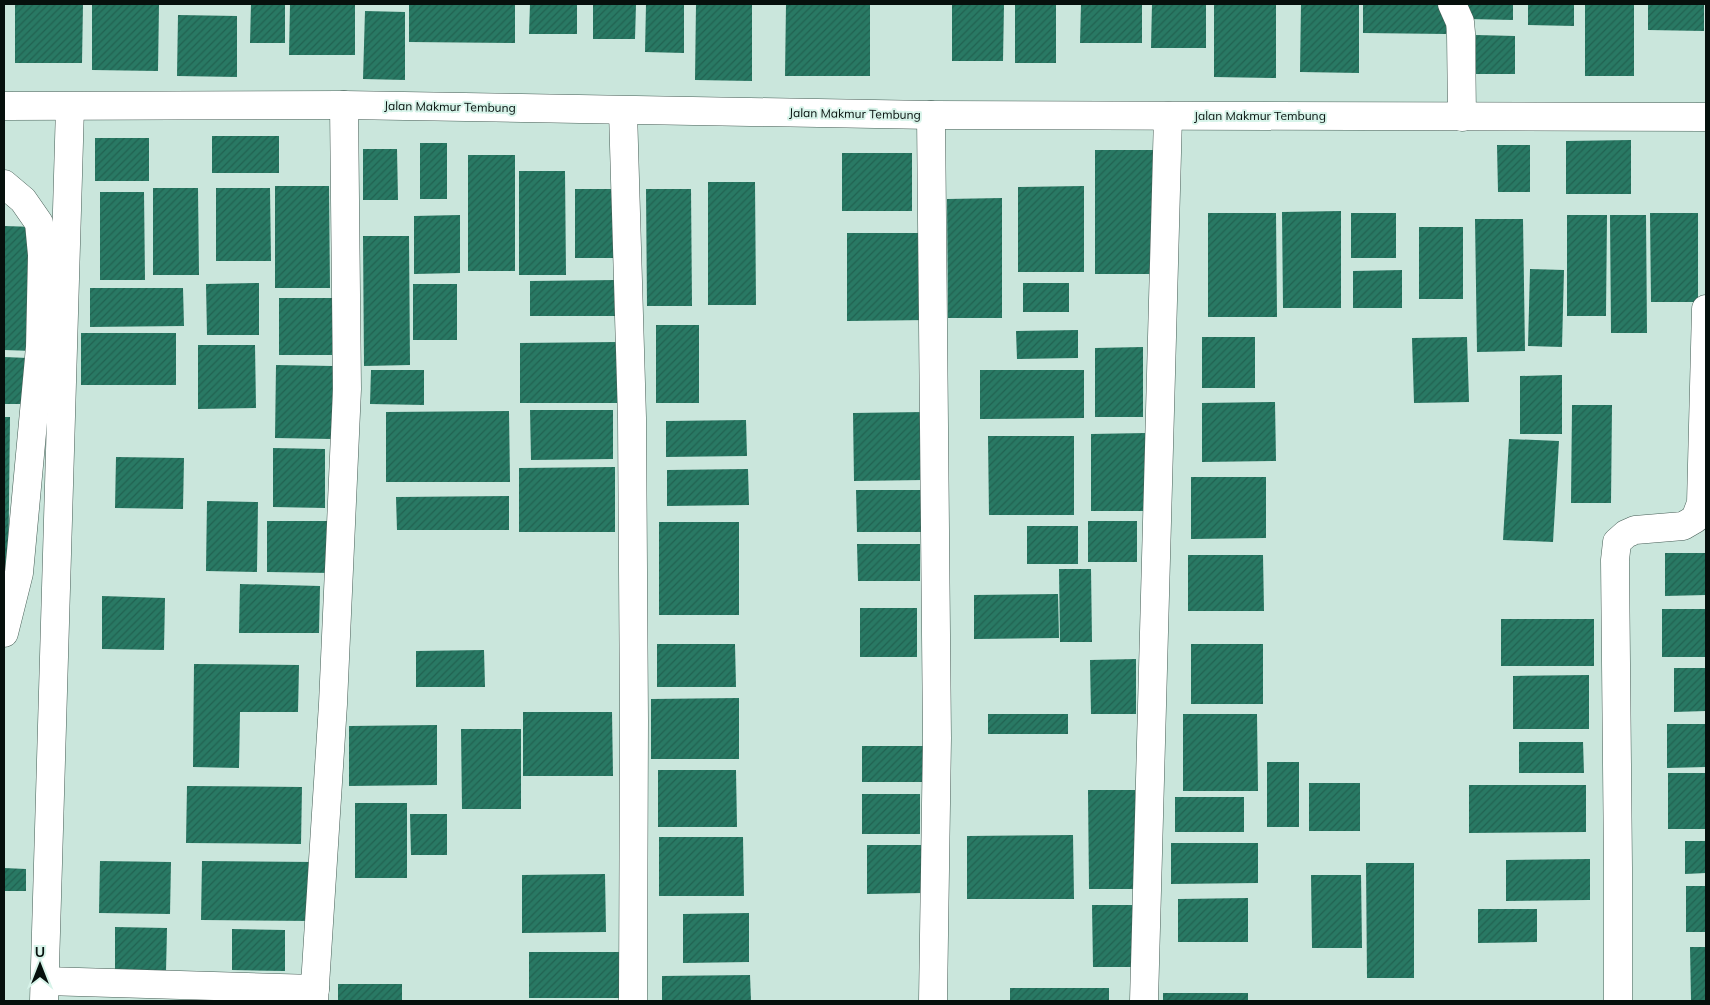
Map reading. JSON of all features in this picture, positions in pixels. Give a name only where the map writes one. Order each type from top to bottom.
[{"type":"street","points":[[1452,4],[1460,22],[1461,33],[1462,117]]},
{"type":"street","points":[[70,107],[45,991],[314,995],[333,704],[347,389],[344,105]]},
{"type":"street","name":"Jalan Makmur Tembung","points":[[4,106],[344,105],[930,115],[1706,117]]},
{"type":"street","points":[[623,111],[632,418],[633,1001]]},
{"type":"street","points":[[930,115],[937,738],[934,1001]]},
{"type":"street","points":[[1144,1001],[1168,116]]},
{"type":"street","points":[[4,184],[23,200],[39,223],[42,255],[40,347],[19,573],[4,633]]},
{"type":"street","points":[[1618,1001],[1617,542],[1626,534],[1635,530],[1683,526],[1695,520],[1701,503],[1706,309]]},
{"type":"building","points":[[15,4],[83,4],[82,63],[15,63]]},
{"type":"building","points":[[92,4],[159,4],[158,71],[92,70]]},
{"type":"building","points":[[251,4],[285,4],[285,43],[250,43]]},
{"type":"building","points":[[290,4],[355,4],[355,55],[289,55]]},
{"type":"building","points":[[409,4],[515,4],[515,43],[409,42]]},
{"type":"building","points":[[530,4],[577,4],[577,34],[529,34]]},
{"type":"building","points":[[593,4],[636,4],[635,39],[593,39]]},
{"type":"building","points":[[646,4],[684,4],[684,53],[645,52]]},
{"type":"building","points":[[696,4],[752,4],[752,81],[695,80]]},
{"type":"building","points":[[786,4],[870,4],[870,76],[785,76]]},
{"type":"building","points":[[952,4],[1004,4],[1003,61],[952,61]]},
{"type":"building","points":[[1015,4],[1056,4],[1056,63],[1015,63]]},
{"type":"building","points":[[1081,4],[1142,4],[1142,43],[1080,43]]},
{"type":"building","points":[[1152,4],[1206,4],[1206,48],[1151,48]]},
{"type":"building","points":[[1214,4],[1276,4],[1276,78],[1214,77]]},
{"type":"building","points":[[1301,4],[1359,4],[1359,73],[1300,72]]},
{"type":"building","points":[[1363,4],[1447,4],[1446,34],[1363,33]]},
{"type":"building","points":[[1467,4],[1513,4],[1513,20],[1467,19]]},
{"type":"building","points":[[1528,4],[1574,4],[1574,26],[1528,25]]},
{"type":"building","points":[[1585,4],[1634,4],[1634,76],[1585,76]]},
{"type":"building","points":[[1648,4],[1704,4],[1704,31],[1648,30]]},
{"type":"building","points":[[365,11],[405,12],[405,80],[363,79]]},
{"type":"building","points":[[178,15],[237,16],[237,77],[177,76]]},
{"type":"building","points":[[1476,35],[1515,36],[1515,74],[1476,74]]},
{"type":"building","points":[[212,136],[279,136],[279,173],[212,173]]},
{"type":"building","points":[[95,138],[149,138],[149,181],[95,181]]},
{"type":"building","points":[[1631,140],[1631,194],[1566,194],[1566,141]]},
{"type":"building","points":[[420,143],[447,143],[447,199],[420,199]]},
{"type":"building","points":[[1497,145],[1530,145],[1530,192],[1498,192]]},
{"type":"building","points":[[363,149],[397,149],[398,200],[363,200]]},
{"type":"building","points":[[1095,150],[1158,150],[1158,274],[1095,274]]},
{"type":"building","points":[[842,153],[912,153],[912,211],[842,211]]},
{"type":"building","points":[[468,155],[515,155],[515,271],[468,271]]},
{"type":"building","points":[[519,171],[565,171],[566,275],[519,275]]},
{"type":"building","points":[[708,182],[755,182],[756,305],[708,305]]},
{"type":"building","points":[[275,186],[329,186],[330,288],[275,288]]},
{"type":"building","points":[[1084,186],[1084,272],[1018,272],[1018,187]]},
{"type":"building","points":[[153,188],[198,188],[199,275],[153,275]]},
{"type":"building","points":[[216,188],[270,188],[271,261],[216,261]]},
{"type":"building","points":[[575,189],[619,189],[619,258],[575,258]]},
{"type":"building","points":[[646,189],[691,189],[692,306],[647,306]]},
{"type":"building","points":[[100,192],[144,192],[145,280],[100,280]]},
{"type":"building","points":[[1002,198],[1002,318],[948,318],[947,199]]},
{"type":"building","points":[[1341,211],[1341,308],[1283,308],[1282,212]]},
{"type":"building","points":[[1208,213],[1276,213],[1277,317],[1208,317]]},
{"type":"building","points":[[1351,213],[1396,213],[1396,258],[1351,258]]},
{"type":"building","points":[[1650,213],[1698,213],[1698,302],[1651,302]]},
{"type":"building","points":[[460,215],[460,273],[414,274],[414,216]]},
{"type":"building","points":[[1567,215],[1607,215],[1606,316],[1567,316]]},
{"type":"building","points":[[1610,215],[1646,215],[1647,333],[1611,333]]},
{"type":"building","points":[[1475,219],[1523,219],[1525,351],[1477,352]]},
{"type":"building","points":[[4,226],[35,227],[34,351],[4,350]]},
{"type":"building","points":[[1419,227],[1463,227],[1463,299],[1419,299]]},
{"type":"building","points":[[847,233],[929,233],[929,320],[847,321]]},
{"type":"building","points":[[363,236],[409,236],[410,365],[364,366]]},
{"type":"building","points":[[1530,269],[1564,270],[1562,347],[1528,346]]},
{"type":"building","points":[[1402,270],[1402,308],[1353,308],[1353,271]]},
{"type":"building","points":[[617,280],[617,316],[530,316],[530,281]]},
{"type":"building","points":[[259,283],[259,335],[207,335],[206,284]]},
{"type":"building","points":[[1023,283],[1069,283],[1069,312],[1023,312]]},
{"type":"building","points":[[413,284],[457,284],[457,340],[413,340]]},
{"type":"building","points":[[90,288],[183,288],[184,326],[90,327]]},
{"type":"building","points":[[279,298],[332,298],[332,355],[279,355]]},
{"type":"building","points":[[656,325],[699,325],[699,403],[656,403]]},
{"type":"building","points":[[1078,330],[1078,358],[1017,359],[1016,331]]},
{"type":"building","points":[[81,333],[176,333],[176,385],[81,385]]},
{"type":"building","points":[[1202,337],[1255,337],[1255,388],[1202,388]]},
{"type":"building","points":[[1467,337],[1469,402],[1414,403],[1412,338]]},
{"type":"building","points":[[618,342],[618,403],[520,403],[520,343]]},
{"type":"building","points":[[198,345],[255,345],[256,408],[198,409]]},
{"type":"building","points":[[1143,347],[1143,417],[1095,417],[1095,348]]},
{"type":"building","points":[[4,357],[28,358],[27,404],[4,404]]},
{"type":"building","points":[[276,365],[333,366],[332,439],[275,438]]},
{"type":"building","points":[[371,370],[424,370],[424,405],[370,404]]},
{"type":"building","points":[[980,370],[1084,370],[1084,418],[980,419]]},
{"type":"building","points":[[1562,375],[1562,434],[1520,434],[1520,376]]},
{"type":"building","points":[[1275,402],[1276,461],[1202,462],[1202,403]]},
{"type":"building","points":[[1572,405],[1612,405],[1611,503],[1571,503]]},
{"type":"building","points":[[530,410],[613,410],[613,459],[531,460]]},
{"type":"building","points":[[509,411],[510,482],[386,482],[386,412]]},
{"type":"building","points":[[924,412],[924,480],[854,481],[853,413]]},
{"type":"building","points":[[4,417],[10,417],[8,590],[4,590]]},
{"type":"building","points":[[746,420],[747,456],[666,457],[666,421]]},
{"type":"building","points":[[1146,433],[1147,511],[1091,511],[1091,434]]},
{"type":"building","points":[[988,436],[1074,436],[1074,515],[989,515]]},
{"type":"building","points":[[1509,439],[1559,441],[1553,542],[1503,540]]},
{"type":"building","points":[[273,448],[325,449],[325,508],[273,507]]},
{"type":"building","points":[[116,457],[184,458],[183,509],[115,508]]},
{"type":"building","points":[[615,467],[615,532],[519,532],[519,468]]},
{"type":"building","points":[[748,469],[749,505],[667,506],[667,470]]},
{"type":"building","points":[[1191,477],[1266,477],[1266,538],[1191,539]]},
{"type":"building","points":[[856,490],[925,490],[925,532],[857,532]]},
{"type":"building","points":[[509,496],[509,530],[397,530],[396,497]]},
{"type":"building","points":[[207,501],[258,502],[257,572],[206,571]]},
{"type":"building","points":[[267,521],[332,521],[331,573],[267,572]]},
{"type":"building","points":[[1088,521],[1137,521],[1137,562],[1088,562]]},
{"type":"building","points":[[659,522],[739,522],[739,615],[659,615]]},
{"type":"building","points":[[1027,526],[1078,526],[1078,564],[1027,564]]},
{"type":"building","points":[[857,544],[920,544],[920,581],[858,581]]},
{"type":"building","points":[[1665,553],[1706,553],[1706,595],[1665,596]]},
{"type":"building","points":[[1188,555],[1263,555],[1264,611],[1188,611]]},
{"type":"building","points":[[1059,569],[1091,569],[1092,642],[1060,642]]},
{"type":"building","points":[[240,584],[320,586],[319,633],[239,633]]},
{"type":"building","points":[[1058,594],[1059,638],[974,639],[974,595]]},
{"type":"building","points":[[102,596],[165,598],[164,650],[102,649]]},
{"type":"building","points":[[860,608],[917,608],[917,657],[860,657]]},
{"type":"building","points":[[1662,609],[1706,609],[1706,657],[1662,657]]},
{"type":"building","points":[[1501,619],[1594,619],[1594,666],[1501,666]]},
{"type":"building","points":[[657,644],[735,644],[736,687],[657,687]]},
{"type":"building","points":[[1191,644],[1263,644],[1263,704],[1191,704]]},
{"type":"building","points":[[484,650],[485,687],[416,687],[416,651]]},
{"type":"building","points":[[1136,659],[1136,714],[1091,714],[1090,660]]},
{"type":"building","points":[[194,664],[299,665],[298,712],[240,712],[239,768],[193,767]]},
{"type":"building","points":[[1674,668],[1706,668],[1706,711],[1674,712]]},
{"type":"building","points":[[1589,675],[1589,729],[1513,729],[1513,676]]},
{"type":"building","points":[[739,698],[739,759],[651,759],[651,699]]},
{"type":"building","points":[[523,712],[612,712],[613,776],[523,776]]},
{"type":"building","points":[[988,714],[1068,714],[1068,734],[988,734]]},
{"type":"building","points":[[1183,714],[1257,714],[1258,791],[1183,791]]},
{"type":"building","points":[[1667,724],[1706,724],[1706,767],[1667,768]]},
{"type":"building","points":[[437,725],[437,785],[349,786],[349,726]]},
{"type":"building","points":[[461,729],[521,729],[521,809],[462,809]]},
{"type":"building","points":[[1519,742],[1583,742],[1584,773],[1519,773]]},
{"type":"building","points":[[862,746],[930,746],[930,782],[862,782]]},
{"type":"building","points":[[1267,762],[1299,762],[1299,827],[1267,827]]},
{"type":"building","points":[[658,770],[736,770],[737,827],[658,827]]},
{"type":"building","points":[[1668,773],[1706,773],[1706,829],[1668,829]]},
{"type":"building","points":[[1309,783],[1360,783],[1360,831],[1309,831]]},
{"type":"building","points":[[1469,785],[1586,785],[1586,832],[1469,833]]},
{"type":"building","points":[[187,786],[302,787],[301,844],[186,843]]},
{"type":"building","points":[[1088,790],[1135,790],[1135,889],[1089,889]]},
{"type":"building","points":[[862,794],[920,794],[920,834],[862,834]]},
{"type":"building","points":[[1175,797],[1244,797],[1244,832],[1175,832]]},
{"type":"building","points":[[355,803],[407,803],[407,878],[355,878]]},
{"type":"building","points":[[410,814],[447,814],[447,855],[411,855]]},
{"type":"building","points":[[1073,835],[1074,899],[967,899],[967,836]]},
{"type":"building","points":[[659,837],[743,837],[744,896],[659,896]]},
{"type":"building","points":[[1685,841],[1706,841],[1706,873],[1685,874]]},
{"type":"building","points":[[1171,843],[1258,843],[1258,883],[1171,884]]},
{"type":"building","points":[[867,845],[924,845],[924,893],[867,894]]},
{"type":"building","points":[[1590,859],[1590,900],[1506,901],[1506,860]]},
{"type":"building","points":[[100,861],[171,862],[170,914],[99,913]]},
{"type":"building","points":[[202,861],[315,862],[314,921],[201,920]]},
{"type":"building","points":[[1366,863],[1414,863],[1414,978],[1367,978]]},
{"type":"building","points":[[4,868],[26,869],[26,891],[4,891]]},
{"type":"building","points":[[605,874],[606,932],[522,933],[522,875]]},
{"type":"building","points":[[1311,875],[1361,875],[1362,948],[1312,948]]},
{"type":"building","points":[[1686,886],[1706,886],[1706,932],[1686,932]]},
{"type":"building","points":[[1248,898],[1248,942],[1178,942],[1178,899]]},
{"type":"building","points":[[1092,905],[1134,905],[1135,967],[1093,967]]},
{"type":"building","points":[[1478,909],[1537,909],[1537,942],[1478,943]]},
{"type":"building","points":[[749,913],[749,962],[683,963],[683,914]]},
{"type":"building","points":[[115,927],[167,928],[166,972],[115,971]]},
{"type":"building","points":[[232,929],[285,930],[285,971],[232,970]]},
{"type":"building","points":[[1690,947],[1706,947],[1706,1001],[1691,1001]]},
{"type":"building","points":[[529,952],[619,952],[619,998],[529,998]]},
{"type":"building","points":[[750,975],[751,1001],[662,1001],[662,976]]},
{"type":"building","points":[[338,984],[402,984],[402,1001],[338,1001]]},
{"type":"building","points":[[1010,988],[1109,988],[1109,1001],[1010,1001]]},
{"type":"building","points":[[1163,993],[1248,993],[1248,1001],[1163,1001]]}]
